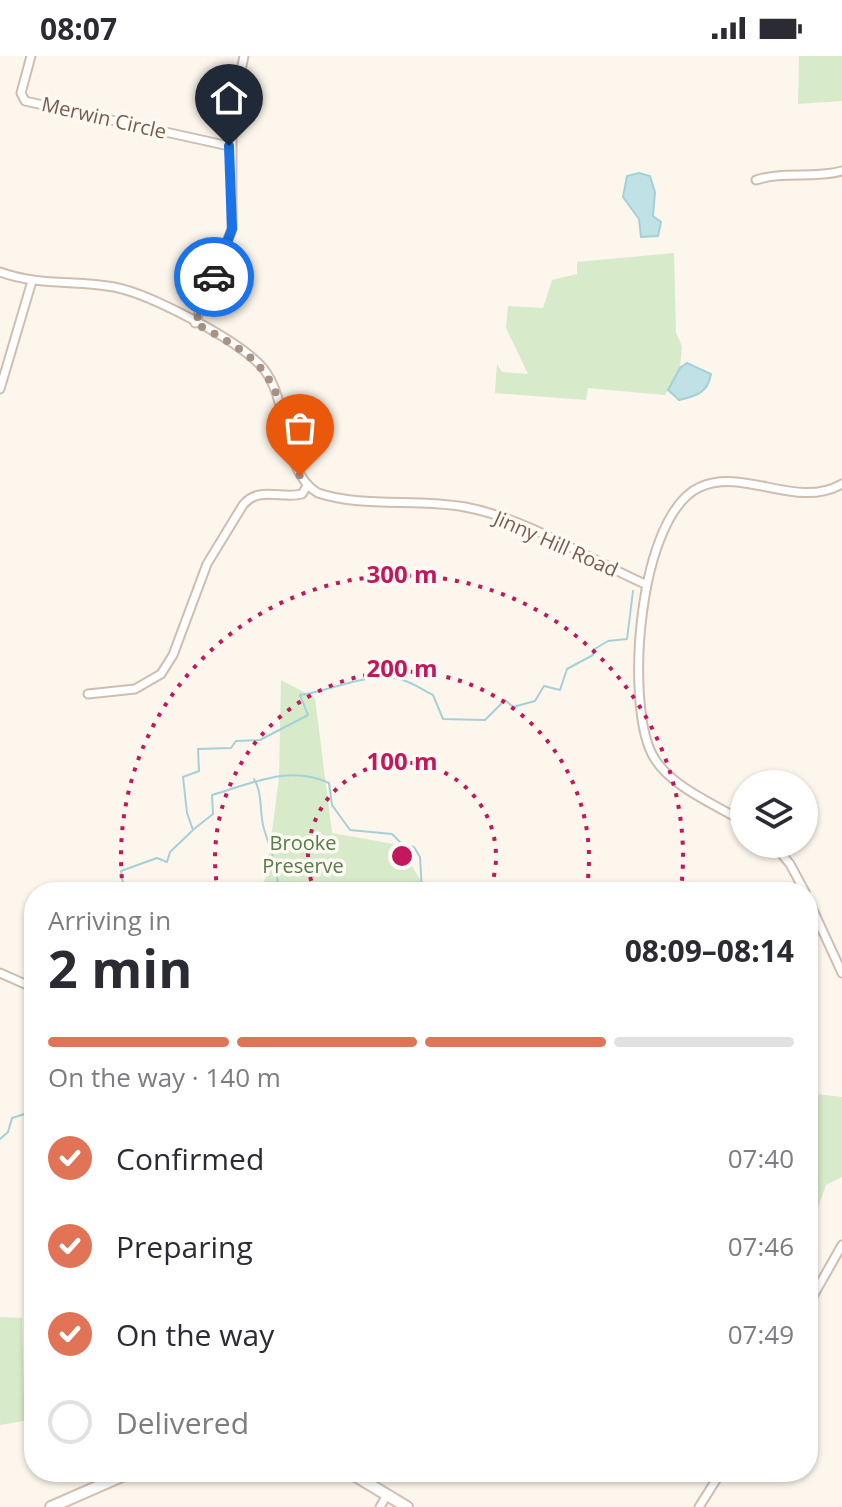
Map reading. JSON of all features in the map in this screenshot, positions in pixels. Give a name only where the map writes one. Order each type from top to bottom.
[{"type":"street","name":"Merwin Circle","points":[[31,56],[21,93],[25,101],[229,146]]},
{"type":"street","points":[[195,323],[232,229],[229,146],[235,91],[244,56]]},
{"type":"street","points":[[756,180],[777,176],[814,178],[842,171]]},
{"type":"street","points":[[0,272],[32,281],[115,287],[158,303],[249,354],[268,375],[277,394],[296,466],[307,486],[302,494],[249,497],[207,564],[173,655],[161,674],[135,689],[88,694]]},
{"type":"street","points":[[0,389],[32,281]]},
{"type":"street","points":[[730,813],[675,779],[652,753],[645,725],[639,647],[645,584],[671,517],[685,497],[699,487],[722,482],[808,494],[842,484]]},
{"type":"street","name":"Jinny Hill Road","points":[[307,486],[329,496],[447,504],[481,511],[556,540],[645,584]]},
{"type":"street","points":[[785,858],[800,882]]},
{"type":"street","points":[[818,921],[842,973]]},
{"type":"street","points":[[0,973],[24,984]]},
{"type":"street","points":[[818,1287],[842,1245]]},
{"type":"street","points":[[51,1507],[108,1482]]},
{"type":"street","points":[[366,1482],[407,1507]]},
{"type":"street","points":[[699,1507],[715,1482]]},
{"type":"street","points":[[380,1507],[387,1495]]},
{"type":"green space","points":[[799,56],[842,56],[842,101],[798,104]]},
{"type":"green space","points":[[674,253],[676,333],[682,346],[680,368],[665,395],[588,388],[586,400],[495,393],[497,364],[502,372],[528,374],[506,328],[508,306],[543,308],[552,280],[577,274],[577,262]]},
{"type":"green space","name":"Brooke Preserve","points":[[281,680],[315,698],[332,833],[399,845],[422,882],[264,882],[279,778]]},
{"type":"green space","points":[[818,1094],[842,1097],[842,1177],[826,1185],[818,1208]]},
{"type":"green space","points":[[0,1317],[22,1318],[24,1421],[0,1425]]},
{"type":"water","points":[[639,173],[650,176],[655,192],[653,216],[661,222],[658,236],[641,237],[639,219],[623,197],[627,176]]},
{"type":"water","points":[[687,363],[711,374],[707,386],[700,393],[679,400],[668,390],[680,368]]},
{"type":"waterway","points":[[123,882],[121,871],[157,858],[167,862],[170,852],[193,830],[187,813],[183,777],[199,771],[198,749],[231,748],[236,741],[260,740],[308,715],[300,695],[374,678],[403,680],[433,695],[443,719],[485,720],[505,700],[513,707],[535,701],[544,686],[560,690],[567,669],[593,655],[593,650],[608,641],[627,639],[633,591]]},
{"type":"waterway","points":[[194,829],[213,814],[212,795],[270,778],[299,775],[314,778],[329,783],[332,805],[350,830],[392,834],[403,845],[414,847],[420,857],[421,882]]},
{"type":"waterway","points":[[254,779],[259,790],[263,823],[278,882]]},
{"type":"waterway","points":[[0,1139],[8,1132],[12,1118],[24,1114]]},
{"type":"way so far","points":[[214,277],[195,323],[249,354],[268,375],[277,394],[300,476]]},
{"type":"route","points":[[214,277],[232,229],[229,146]]}]
